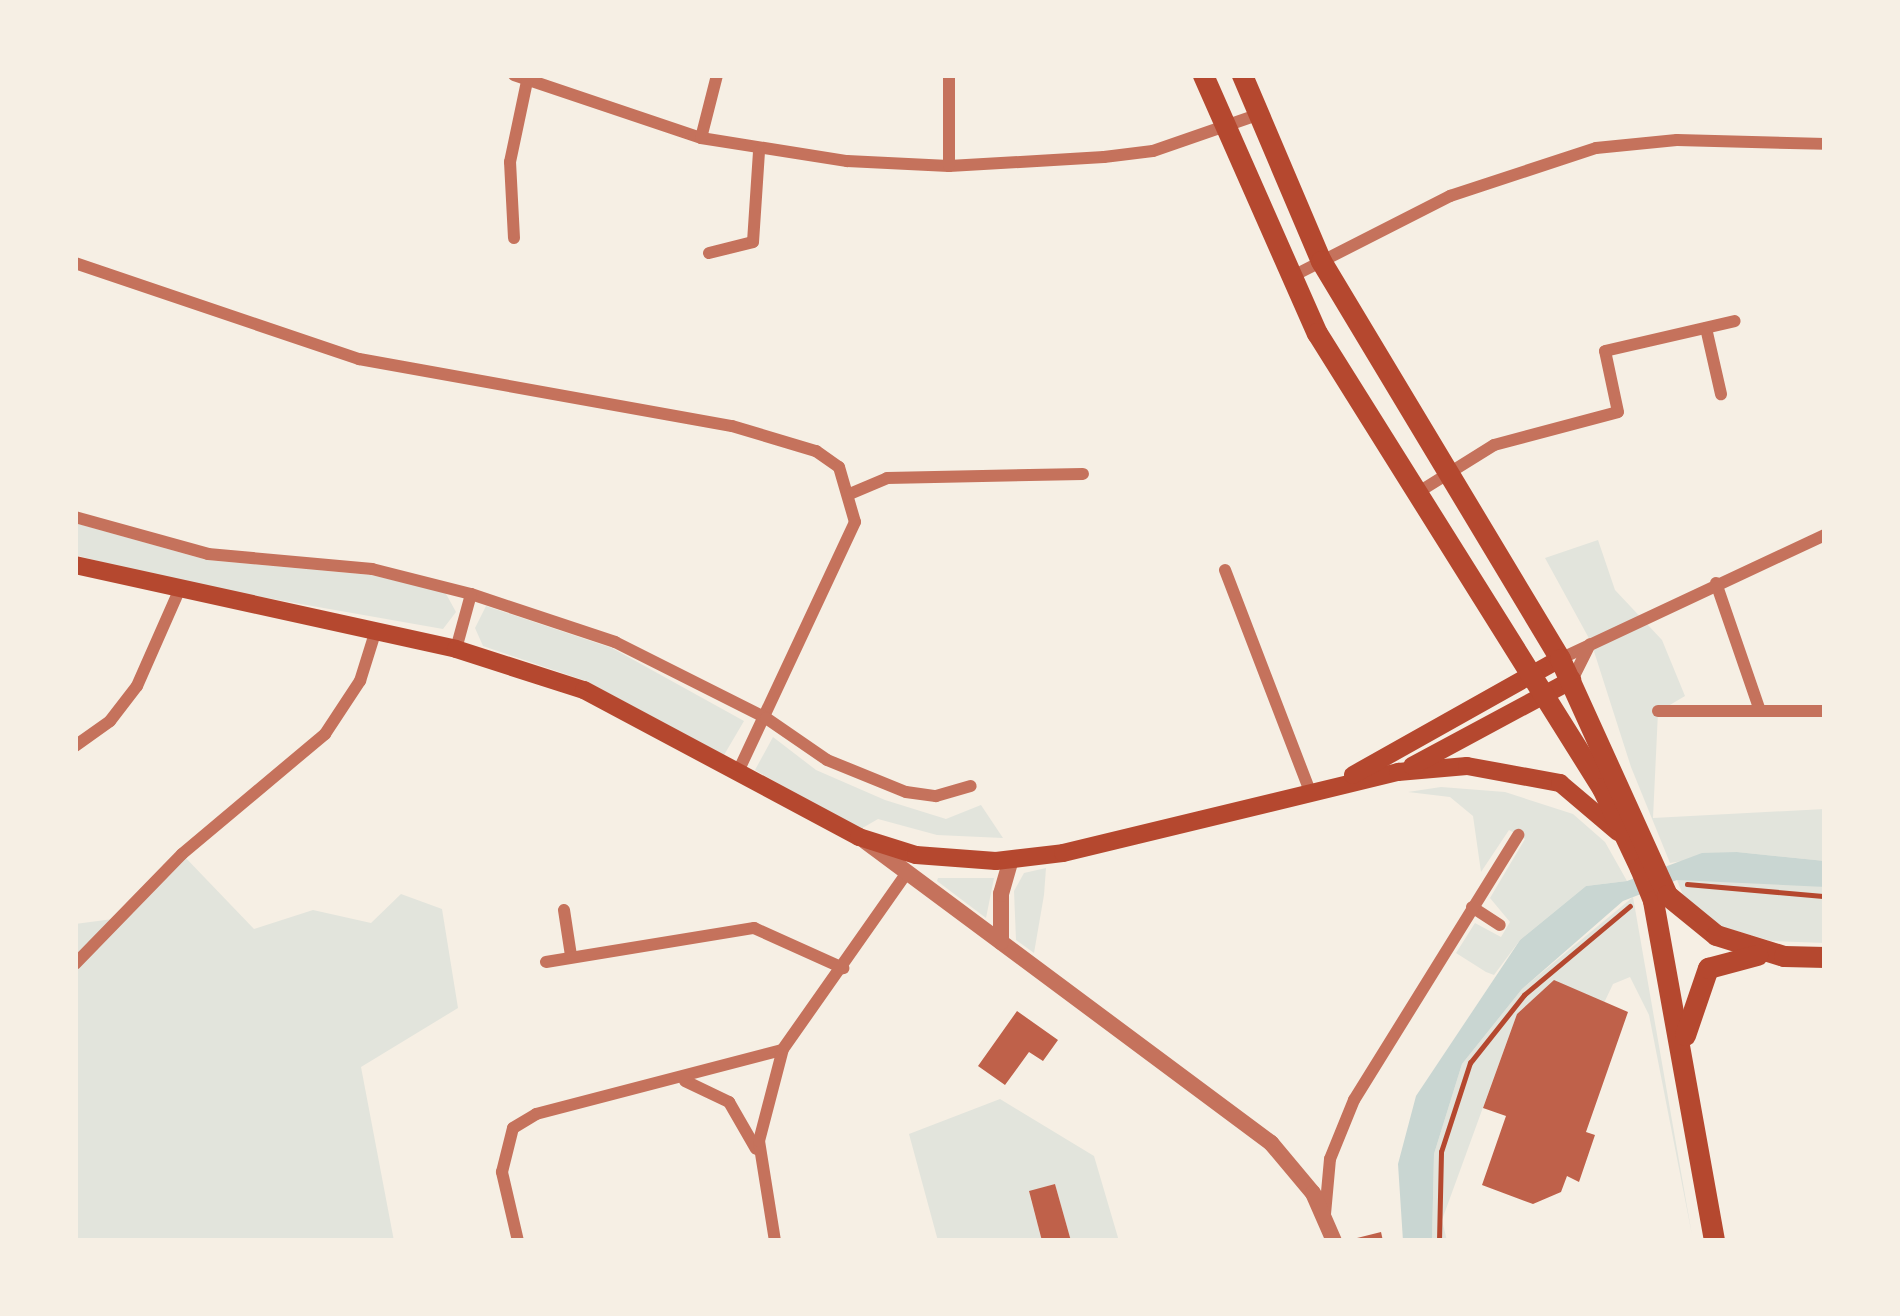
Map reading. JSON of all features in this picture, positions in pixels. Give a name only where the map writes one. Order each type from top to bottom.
[{"type":"main road","points":[[1202,75],[1288,279],[1415,494],[1611,803],[1658,895],[1714,1241]]},
{"type":"main road","points":[[1242,75],[1322,261],[1571,680],[1643,864]]},
{"type":"main road","points":[[75,565],[178,593],[456,649],[584,690],[859,837],[930,857],[1011,860],[1100,846],[1398,772],[1505,768],[1560,783],[1594,805],[1643,864]]},
{"type":"main road","points":[[1310,792],[1560,659]]},
{"type":"main road","points":[[1398,772],[1571,680]]},
{"type":"main road","points":[[1658,895],[1707,931],[1784,956]]},
{"type":"main road","points":[[1682,1060],[1689,1006],[1708,968],[1738,955],[1825,957]]},
{"type":"street","points":[[700,138],[717,75]]},
{"type":"street","points":[[949,75],[949,166]]},
{"type":"street","points":[[514,238],[510,162],[520,78],[700,138],[759,152],[949,166],[1153,152],[1257,115]]},
{"type":"street","points":[[1288,279],[1450,196],[1596,148],[1677,140],[1825,144]]},
{"type":"street","points":[[709,254],[753,242],[759,152]]},
{"type":"street","points":[[75,263],[377,363],[732,426],[816,452],[839,467],[852,493],[855,522],[740,770]]},
{"type":"street","points":[[1415,494],[1494,445],[1618,412],[1605,351],[1735,321]]},
{"type":"street","points":[[1706,328],[1721,394]]},
{"type":"street","points":[[852,493],[886,478],[1083,474]]},
{"type":"street","points":[[75,517],[208,554],[372,569],[471,594],[615,642],[766,718],[827,760],[906,792],[936,796],[971,786]]},
{"type":"street","points":[[1560,659],[1825,535]]},
{"type":"street","points":[[1225,570],[1310,792]]},
{"type":"street","points":[[1717,583],[1760,711]]},
{"type":"street","points":[[75,746],[110,721],[137,686],[178,593]]},
{"type":"street","points":[[456,649],[471,594]]},
{"type":"street","points":[[75,964],[182,854],[325,734],[360,681],[375,633]]},
{"type":"street","points":[[1571,680],[1591,642]]},
{"type":"street","points":[[1658,711],[1825,711]]},
{"type":"street","points":[[1325,1215],[1330,1159],[1348,1112],[1518,835]]},
{"type":"street","points":[[859,837],[1271,1143],[1325,1215],[1334,1241]]},
{"type":"street","points":[[1001,942],[1001,894],[1011,860]]},
{"type":"street","points":[[759,1164],[783,1049],[906,874]]},
{"type":"street","points":[[1472,908],[1499,925]]},
{"type":"street","points":[[564,910],[571,956]]},
{"type":"street","points":[[546,962],[754,928],[843,968]]},
{"type":"street","points":[[518,1241],[502,1172],[513,1128],[536,1114],[783,1049]]},
{"type":"street","points":[[672,1079],[729,1102],[751,1133],[776,1241]]},
{"type":"path","points":[[1439,1241],[1441,1152],[1480,1045],[1539,980],[1658,895],[1825,896]]},
{"type":"shaded area","points":[[75,523],[207,560],[371,575],[445,592],[456,612],[443,629],[181,583],[75,555]]},
{"type":"shaded area","points":[[1598,540],[1615,590],[1662,640],[1685,696],[1658,712],[1653,818],[1825,809],[1825,861],[1737,852],[1670,863],[1631,767],[1591,642],[1545,558]]},
{"type":"shaded area","points":[[486,606],[612,648],[744,721],[724,755],[586,681],[483,646],[475,628]]},
{"type":"shaded area","points":[[773,737],[816,770],[885,800],[946,819],[981,805],[1003,838],[937,835],[878,819],[859,830],[755,770]]},
{"type":"shaded area","points":[[1441,787],[1505,792],[1573,814],[1605,842],[1627,881],[1586,886],[1520,940],[1494,975],[1486,972],[1456,953],[1475,923],[1501,937],[1510,922],[1490,898],[1525,839],[1509,830],[1481,872],[1473,816],[1450,797],[1408,792]]},
{"type":"shaded area","points":[[1702,853],[1825,861],[1825,887],[1677,880],[1623,901],[1522,989],[1462,1064],[1434,1154],[1432,1241],[1403,1241],[1398,1164],[1416,1096],[1520,940],[1586,886],[1627,881]]},
{"type":"shaded area","points":[[182,854],[254,929],[313,910],[371,923],[401,894],[442,909],[458,1008],[361,1067],[394,1241],[75,1241],[75,924],[113,919]]},
{"type":"shaded area","points":[[1046,868],[1034,953],[1016,940],[1014,891],[1024,873]]},
{"type":"shaded area","points":[[938,878],[994,878],[986,918],[937,881]]},
{"type":"shaded area","points":[[1747,878],[1825,887],[1825,943],[1771,941],[1716,925],[1685,900],[1677,880]]},
{"type":"shaded area","points":[[1633,897],[1692,1235],[1649,1015],[1630,977],[1613,984],[1604,1003],[1554,981],[1517,1014],[1442,1220],[1447,1241],[1432,1241],[1434,1154],[1462,1064],[1522,989]]},
{"type":"shaded area","points":[[1000,1099],[1094,1156],[1119,1241],[1071,1241],[1055,1184],[1029,1192],[1042,1241],[938,1241],[909,1134]]},
{"type":"building","points":[[1554,980],[1628,1012],[1586,1132],[1595,1135],[1579,1182],[1567,1176],[1561,1192],[1533,1204],[1482,1185],[1506,1116],[1483,1108],[1517,1014]]},
{"type":"building","points":[[1017,1011],[1058,1040],[1043,1061],[1029,1052],[1005,1085],[978,1066]]},
{"type":"building","points":[[1055,1184],[1071,1241],[1042,1241],[1029,1191]]},
{"type":"building","points":[[1381,1232],[1383,1241],[1353,1241],[1353,1239]]}]
